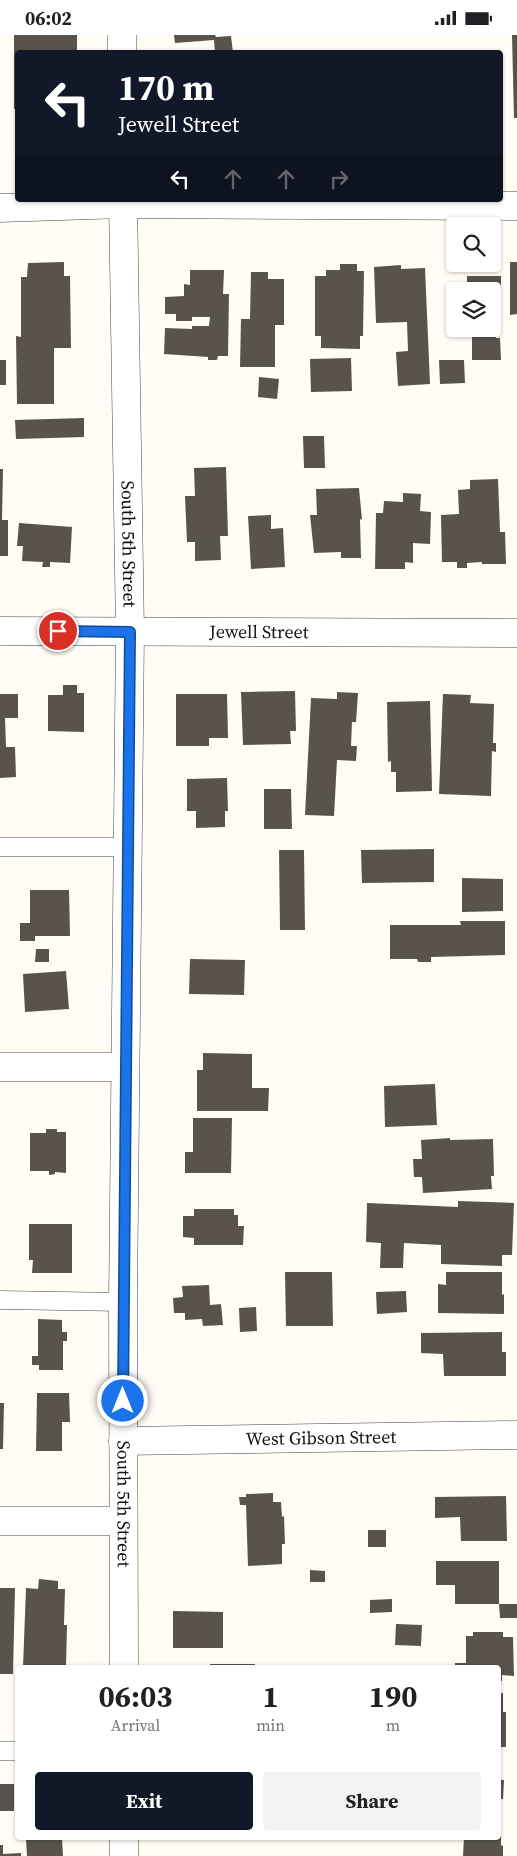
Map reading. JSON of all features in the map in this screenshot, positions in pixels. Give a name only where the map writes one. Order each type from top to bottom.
[{"type":"street","points":[[122,35],[122,50]]},
{"type":"street","points":[[0,209],[123,202],[517,206]]},
{"type":"street","name":"South 5th Street","points":[[123,202],[130,632],[123,1302],[124,1665]]},
{"type":"street","name":"Jewell Street","points":[[0,631],[517,633]]},
{"type":"street","points":[[0,1067],[125,1067]]},
{"type":"street","name":"West Gibson Street","points":[[123,1441],[517,1435]]},
{"type":"street","points":[[0,1521],[123,1521]]},
{"type":"street","points":[[124,1840],[124,1856]]},
{"type":"lane","points":[[0,847],[127,847]]},
{"type":"lane","points":[[0,1300],[123,1302]]},
{"type":"lane","points":[[0,1751],[15,1751]]},
{"type":"building","points":[[14,35],[77,35],[77,50],[15,50],[14,109]]},
{"type":"building","points":[[174,35],[231,36],[233,50],[215,50],[214,40],[175,43]]},
{"type":"building","points":[[512,35],[517,35],[517,118],[514,118]]},
{"type":"building","points":[[64,262],[64,276],[70,276],[71,348],[54,348],[54,404],[17,404],[16,336],[21,337],[21,277],[27,277],[28,263]]},
{"type":"building","points":[[510,262],[517,262],[517,314],[510,315]]},
{"type":"building","points":[[340,264],[357,264],[357,271],[364,271],[363,336],[360,336],[360,349],[321,348],[321,336],[315,336],[315,276],[326,276],[326,270],[340,270]]},
{"type":"building","points":[[401,265],[401,269],[425,268],[430,384],[398,386],[396,352],[408,351],[407,322],[376,323],[374,267]]},
{"type":"building","points":[[190,270],[224,270],[223,294],[229,294],[228,356],[218,356],[217,360],[208,360],[208,357],[164,354],[165,328],[192,329],[192,326],[209,326],[210,317],[192,317],[192,321],[176,321],[176,314],[165,314],[165,297],[184,296],[184,284],[190,285]]},
{"type":"building","points":[[251,272],[268,272],[268,279],[284,279],[284,325],[275,325],[275,367],[240,367],[241,319],[250,319]]},
{"type":"building","points":[[467,276],[501,276],[501,282],[467,282]]},
{"type":"building","points":[[472,337],[500,338],[501,360],[472,360]]},
{"type":"building","points":[[351,358],[352,391],[311,392],[310,359]]},
{"type":"building","points":[[0,360],[6,360],[6,385],[0,385]]},
{"type":"building","points":[[439,360],[464,360],[465,383],[440,384]]},
{"type":"building","points":[[259,377],[279,379],[277,399],[258,397]]},
{"type":"building","points":[[84,418],[84,437],[16,439],[15,420]]},
{"type":"building","points":[[303,436],[324,436],[325,468],[304,468]]},
{"type":"building","points":[[226,467],[228,536],[220,536],[221,560],[195,561],[195,542],[187,542],[185,496],[195,496],[194,468]]},
{"type":"building","points":[[0,469],[3,469],[2,520],[8,520],[8,556],[0,556]]},
{"type":"building","points":[[498,479],[500,532],[505,532],[506,564],[467,563],[467,568],[457,568],[457,562],[442,562],[441,515],[459,514],[458,490],[470,489],[470,480]]},
{"type":"building","points":[[359,488],[362,520],[360,519],[361,558],[341,558],[341,552],[314,553],[310,515],[317,515],[316,489]]},
{"type":"building","points":[[403,493],[421,494],[420,511],[431,512],[430,544],[413,543],[413,563],[405,562],[405,569],[375,569],[376,513],[383,513],[384,501],[403,502]]},
{"type":"building","points":[[271,515],[271,529],[283,528],[285,567],[251,569],[248,516]]},
{"type":"building","points":[[19,523],[72,527],[70,563],[50,562],[50,567],[42,567],[43,562],[22,561],[23,546],[17,546]]},
{"type":"building","points":[[63,685],[77,685],[77,693],[84,693],[84,732],[48,731],[48,695],[63,695]]},
{"type":"building","points":[[295,691],[296,731],[290,731],[291,744],[243,745],[241,692]]},
{"type":"building","points":[[337,692],[358,693],[356,722],[352,722],[351,746],[357,746],[356,761],[337,760],[334,816],[305,815],[311,698],[337,699]]},
{"type":"building","points":[[0,694],[18,694],[18,718],[5,718],[6,747],[15,747],[16,777],[0,778]]},
{"type":"building","points":[[176,694],[227,694],[228,738],[209,738],[209,746],[176,746]]},
{"type":"building","points":[[443,694],[471,695],[470,703],[494,704],[493,743],[496,743],[496,752],[492,751],[491,796],[439,794]]},
{"type":"building","points":[[430,701],[432,791],[396,792],[396,772],[391,772],[391,761],[388,762],[387,702]]},
{"type":"building","points":[[227,778],[228,811],[225,811],[225,827],[196,828],[196,811],[187,811],[187,779]]},
{"type":"building","points":[[264,789],[291,789],[292,829],[264,829]]},
{"type":"building","points":[[434,849],[434,882],[362,883],[361,850]]},
{"type":"building","points":[[279,850],[304,850],[305,930],[280,930]]},
{"type":"building","points":[[462,878],[503,879],[503,911],[462,912]]},
{"type":"building","points":[[30,890],[69,890],[70,936],[35,936],[35,941],[20,941],[20,923],[30,923]]},
{"type":"building","points":[[460,921],[505,921],[505,955],[431,957],[431,962],[418,962],[417,959],[390,959],[390,925],[461,925]]},
{"type":"building","points":[[36,949],[49,949],[49,962],[35,962]]},
{"type":"building","points":[[190,959],[245,960],[244,995],[189,994]]},
{"type":"building","points":[[66,971],[69,1009],[25,1012],[23,974]]},
{"type":"building","points":[[203,1053],[252,1054],[252,1088],[269,1088],[268,1111],[197,1111],[197,1070],[203,1070]]},
{"type":"building","points":[[435,1084],[437,1125],[385,1127],[384,1086]]},
{"type":"building","points":[[193,1118],[232,1118],[231,1173],[185,1173],[185,1152],[193,1152]]},
{"type":"building","points":[[46,1129],[57,1129],[57,1132],[66,1132],[66,1173],[55,1172],[55,1174],[49,1175],[49,1171],[30,1171],[30,1133],[46,1133]]},
{"type":"building","points":[[450,1138],[450,1140],[493,1139],[494,1176],[491,1176],[492,1189],[423,1193],[422,1177],[414,1177],[413,1159],[422,1159],[421,1140]]},
{"type":"building","points":[[458,1201],[514,1203],[512,1255],[502,1255],[502,1266],[441,1264],[441,1245],[404,1243],[403,1268],[380,1268],[381,1243],[366,1242],[367,1203],[458,1207]]},
{"type":"building","points":[[194,1209],[234,1209],[234,1215],[238,1215],[238,1226],[244,1226],[243,1245],[194,1245],[194,1238],[183,1237],[183,1216],[194,1216]]},
{"type":"building","points":[[29,1224],[72,1224],[72,1273],[32,1273],[33,1260],[29,1260]]},
{"type":"building","points":[[285,1272],[332,1272],[333,1326],[286,1326]]},
{"type":"building","points":[[446,1272],[502,1272],[504,1314],[438,1313],[438,1284],[446,1285]]},
{"type":"building","points":[[209,1285],[210,1305],[221,1304],[223,1325],[203,1326],[202,1319],[185,1320],[185,1313],[174,1313],[173,1298],[183,1297],[182,1286]]},
{"type":"building","points":[[406,1291],[407,1312],[377,1314],[376,1292]]},
{"type":"building","points":[[256,1307],[257,1331],[240,1332],[239,1308]]},
{"type":"building","points":[[38,1319],[62,1320],[62,1332],[67,1332],[67,1341],[63,1341],[63,1370],[39,1370],[39,1365],[32,1365],[32,1356],[38,1356]]},
{"type":"building","points":[[502,1332],[502,1352],[506,1352],[506,1376],[444,1376],[443,1354],[421,1353],[421,1333]]},
{"type":"building","points":[[37,1393],[69,1393],[70,1422],[62,1422],[62,1451],[36,1451]]},
{"type":"building","points":[[0,1403],[4,1403],[3,1449],[0,1449]]},
{"type":"building","points":[[273,1493],[273,1502],[281,1502],[282,1517],[284,1516],[285,1544],[282,1544],[282,1564],[248,1566],[246,1505],[240,1505],[239,1497],[246,1497],[246,1494]]},
{"type":"building","points":[[506,1496],[507,1541],[461,1541],[460,1517],[435,1518],[435,1497]]},
{"type":"building","points":[[368,1530],[386,1530],[386,1547],[368,1547]]},
{"type":"building","points":[[436,1561],[499,1561],[499,1604],[455,1604],[455,1585],[436,1585]]},
{"type":"building","points":[[310,1570],[325,1571],[325,1582],[310,1582]]},
{"type":"building","points":[[39,1579],[58,1581],[58,1589],[65,1589],[64,1625],[67,1625],[66,1665],[23,1665],[26,1588],[38,1589]]},
{"type":"building","points":[[0,1588],[15,1588],[13,1674],[0,1674]]},
{"type":"building","points":[[392,1599],[392,1612],[370,1613],[370,1600]]},
{"type":"building","points":[[499,1604],[517,1604],[517,1618],[500,1618]]},
{"type":"building","points":[[173,1611],[223,1612],[223,1648],[173,1648]]},
{"type":"building","points":[[396,1624],[422,1625],[421,1646],[395,1645]]},
{"type":"building","points":[[473,1632],[503,1632],[503,1637],[513,1637],[514,1676],[502,1675],[501,1681],[501,1665],[455,1665],[455,1663],[466,1663],[466,1636],[473,1636]]},
{"type":"building","points":[[210,1664],[255,1664],[255,1665]]},
{"type":"building","points":[[501,1693],[503,1693],[503,1712],[506,1712],[506,1747],[501,1747]]},
{"type":"building","points":[[501,1780],[504,1780],[503,1799],[501,1799]]},
{"type":"building","points":[[0,1784],[14,1784],[14,1811],[0,1811]]},
{"type":"building","points":[[26,1840],[62,1840],[63,1856],[27,1856]]},
{"type":"building","points":[[464,1840],[501,1840],[501,1845],[503,1846],[503,1856],[463,1856]]},
{"type":"building","points":[[0,1845],[3,1845],[3,1854],[21,1853],[21,1856],[0,1856]]},
{"type":"route","points":[[58,631],[130,632],[126,867],[123,1401]]}]
